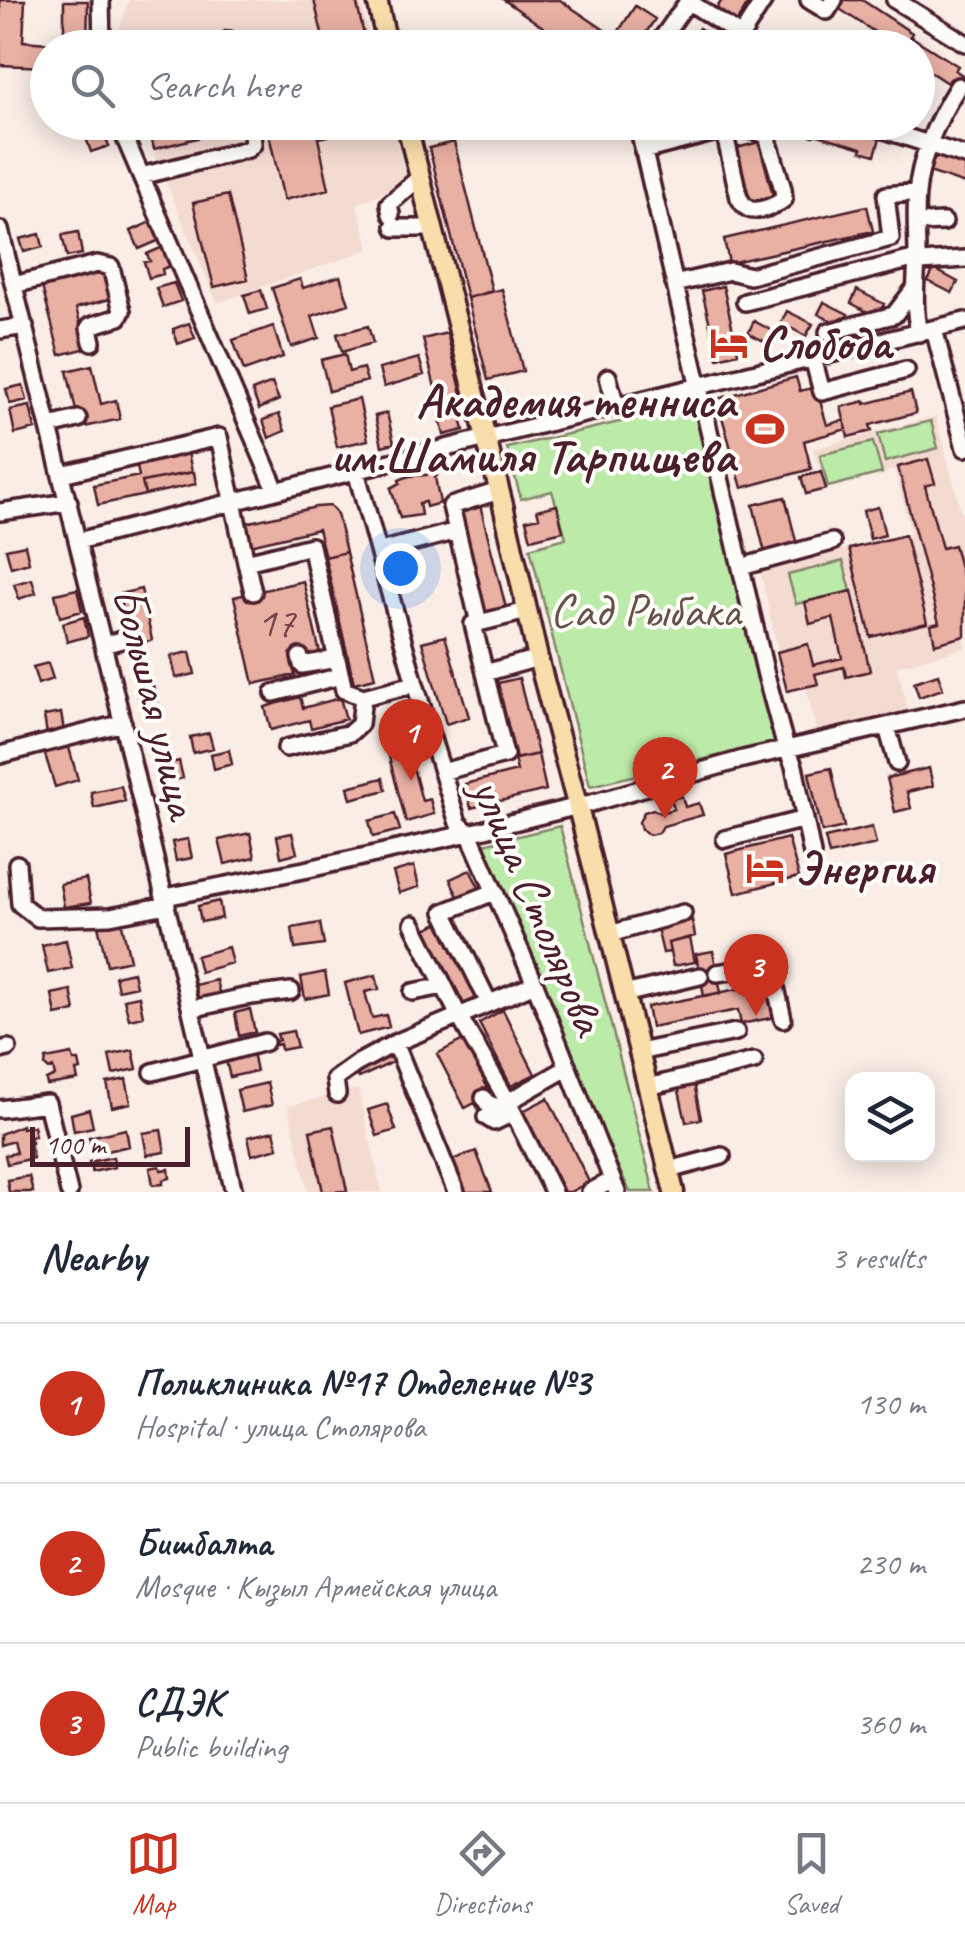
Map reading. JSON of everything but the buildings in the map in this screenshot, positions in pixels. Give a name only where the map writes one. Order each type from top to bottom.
[{"type":"main road","points":[[377,0],[384,30]]},
{"type":"main road","points":[[410,140],[674,1192]]},
{"type":"street","points":[[100,0],[101,30]]},
{"type":"street","points":[[745,30],[764,0]]},
{"type":"street","points":[[809,0],[827,11],[834,0]]},
{"type":"street","points":[[895,0],[965,43]]},
{"type":"street","points":[[667,30],[688,1],[732,30]]},
{"type":"street","points":[[935,130],[958,86]]},
{"type":"street","points":[[126,140],[276,490]]},
{"type":"street","points":[[141,176],[248,149],[253,140]]},
{"type":"street","points":[[641,140],[766,675],[794,766],[812,854]]},
{"type":"street","points":[[643,151],[685,140]]},
{"type":"street","points":[[726,140],[739,198],[750,210],[779,204],[784,199],[768,140]]},
{"type":"street","points":[[916,140],[965,156]]},
{"type":"street","points":[[930,140],[917,192],[914,289],[948,384],[965,448]]},
{"type":"street","points":[[419,178],[389,204],[392,220],[395,228],[431,228]]},
{"type":"street","points":[[674,284],[730,270],[750,276],[892,238],[886,195],[917,192]]},
{"type":"street","points":[[917,223],[944,222]]},
{"type":"street","name":"Большая улица","points":[[0,230],[104,644],[234,1192]]},
{"type":"street","points":[[746,302],[913,259],[965,259]]},
{"type":"street","points":[[14,284],[97,264],[111,268],[122,311],[119,317],[90,326],[92,342]]},
{"type":"street","points":[[828,332],[894,315],[914,289]]},
{"type":"street","points":[[78,541],[965,321]]},
{"type":"street","points":[[0,330],[24,326]]},
{"type":"street","points":[[813,358],[822,392],[906,370]]},
{"type":"street","points":[[608,377],[616,406]]},
{"type":"street","points":[[948,384],[965,379]]},
{"type":"street","points":[[50,426],[78,419]]},
{"type":"street","points":[[62,474],[219,437],[253,592]]},
{"type":"street","name":"улица Столярова","points":[[356,472],[458,823],[468,833],[535,984],[614,1187]]},
{"type":"street","points":[[500,491],[451,506],[479,624],[527,611]]},
{"type":"street","points":[[0,512],[69,502]]},
{"type":"street","points":[[380,551],[457,531]]},
{"type":"street","points":[[741,567],[832,542]]},
{"type":"street","points":[[246,562],[311,546],[344,690],[363,697],[415,684]]},
{"type":"street","points":[[442,772],[505,755],[473,624]]},
{"type":"street","points":[[104,644],[129,638]]},
{"type":"street","points":[[300,657],[302,665],[337,659]]},
{"type":"street","points":[[485,673],[538,658]]},
{"type":"street","points":[[274,694],[341,676]]},
{"type":"street","points":[[286,748],[350,733],[360,724],[363,697]]},
{"type":"street","points":[[17,864],[20,904],[38,918],[110,916],[304,870],[367,849],[468,833],[577,804],[760,765],[787,750],[965,708]]},
{"type":"street","points":[[0,754],[123,724]]},
{"type":"street","points":[[887,727],[897,763]]},
{"type":"street","points":[[725,839],[805,820]]},
{"type":"street","points":[[490,1003],[444,912],[494,892]]},
{"type":"street","points":[[610,934],[682,913]]},
{"type":"street","points":[[414,924],[553,1192]]},
{"type":"street","points":[[624,994],[771,965],[783,1019]]},
{"type":"street","points":[[338,1094],[336,1079],[356,1064],[535,984]]},
{"type":"street","points":[[413,992],[444,986]]},
{"type":"street","points":[[191,1009],[291,992]]},
{"type":"street","points":[[638,1052],[736,1032]]},
{"type":"street","points":[[153,1072],[265,1042]]},
{"type":"street","points":[[395,1044],[439,1140],[456,1192]]},
{"type":"street","points":[[648,1087],[754,1060]]},
{"type":"street","points":[[486,1117],[494,1122],[568,1068]]},
{"type":"street","points":[[484,1098],[487,1103],[510,1108]]},
{"type":"street","points":[[0,1109],[47,1103],[69,1192]]},
{"type":"street","points":[[669,1170],[722,1156]]},
{"type":"street","points":[[590,1192],[614,1187]]},
{"type":"shaded area","points":[[129,0],[360,0],[368,30],[119,30]]},
{"type":"shaded area","points":[[150,140],[396,140],[407,182],[357,204],[370,249],[217,303]]},
{"type":"shaded area","points":[[936,416],[965,526],[965,648],[897,666],[908,709],[902,715],[818,736],[806,688],[787,691],[760,570],[911,533],[895,470],[826,489],[813,449]]},
{"type":"shaded area","points":[[358,1089],[382,1192],[308,1192],[288,1106]]},
{"type":"green space","name":"Сад Рыбака","points":[[693,405],[777,742],[590,786],[530,548],[566,538],[552,491],[521,499],[507,448]]},
{"type":"green space","points":[[931,421],[938,448],[885,462],[878,434]]},
{"type":"green space","points":[[873,442],[882,473],[828,487],[820,455]]},
{"type":"green space","points":[[843,561],[851,591],[796,604],[788,575]]},
{"type":"green space","points":[[560,826],[654,1192],[630,1192],[546,1013],[480,845]]},
{"type":"place","name":"Слобода","points":[[729,343]]},
{"type":"place","name":"Академия тенниса им.Шамиля Тарпищева","points":[[765,429]]},
{"type":"place","name":"Поликлиника №17 Отделение №3","points":[[411,781]]},
{"type":"place","name":"Бишбалта","points":[[665,819]]},
{"type":"place","name":"Энергия","points":[[765,868]]},
{"type":"place","name":"СДЭК","points":[[756,1016]]}]
